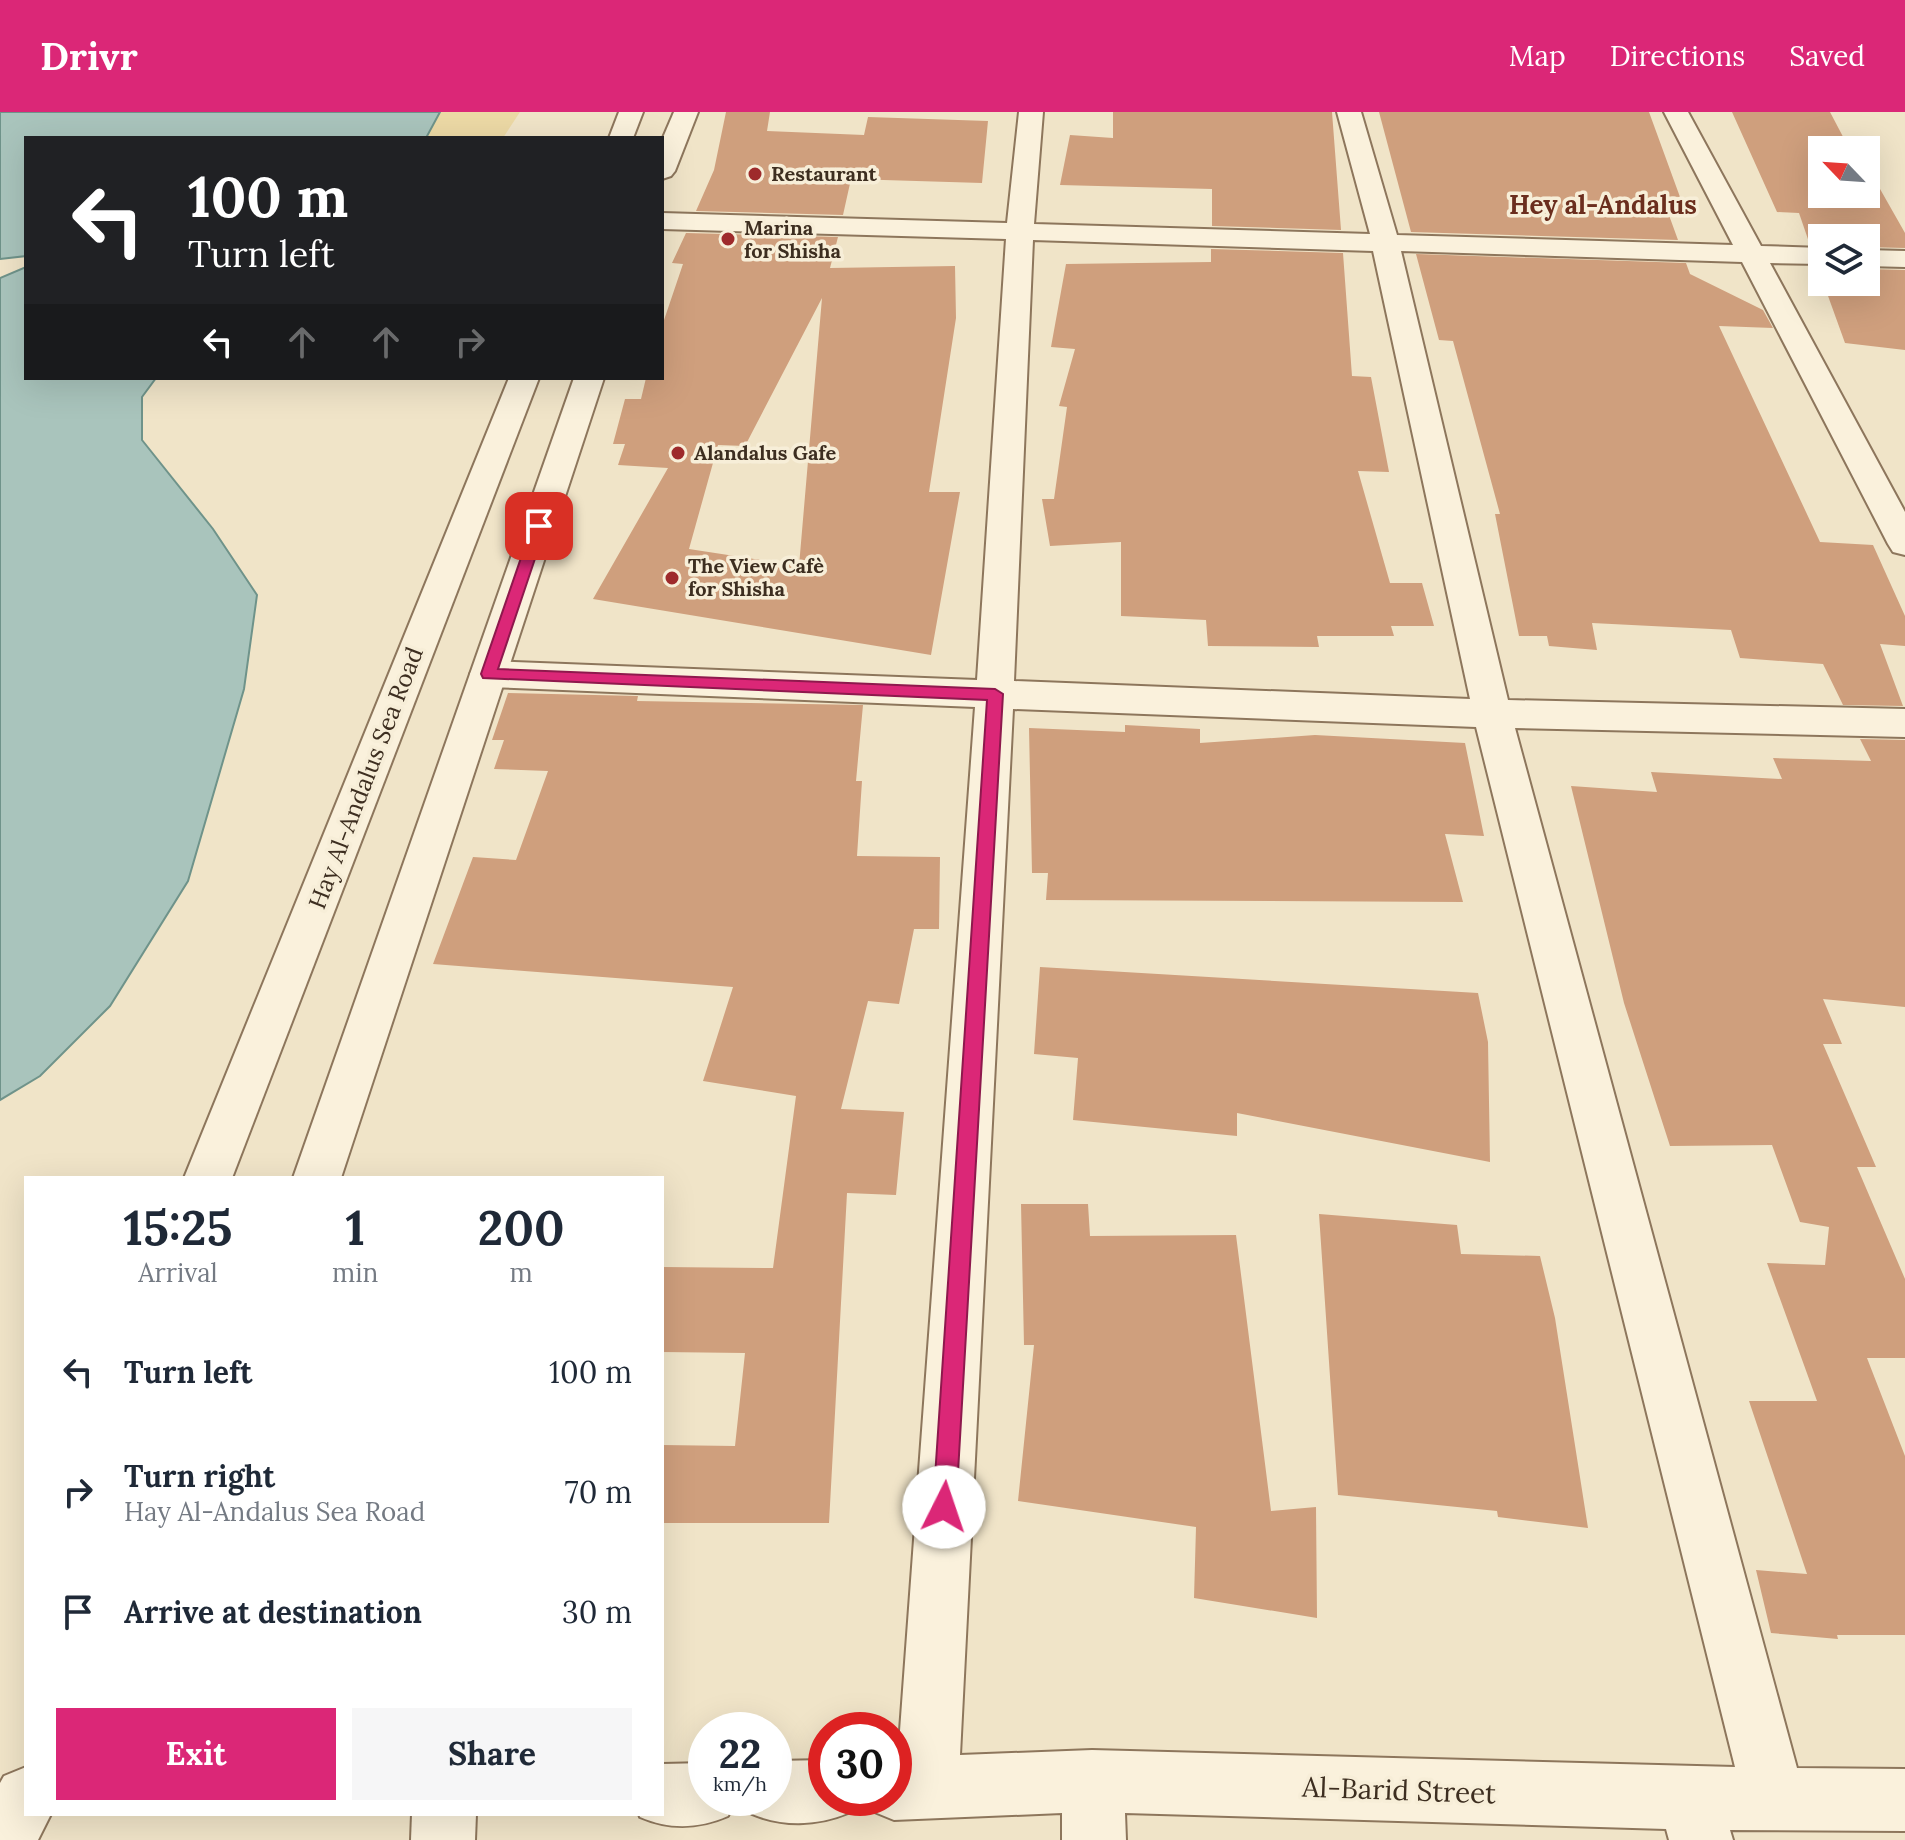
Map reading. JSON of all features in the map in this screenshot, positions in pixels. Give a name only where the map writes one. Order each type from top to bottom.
[{"type":"street","points":[[622,136],[631,112]]},
{"type":"street","points":[[664,166],[686,112]]},
{"type":"street","points":[[912,1762],[995,694],[1020,231],[1031,112]]},
{"type":"street","points":[[1349,112],[1385,241],[1492,714],[1774,1798]]},
{"type":"street","points":[[1676,112],[1905,544]]},
{"type":"street","points":[[664,221],[1808,256]]},
{"type":"street","points":[[1880,258],[1905,259]]},
{"type":"street","name":"Hay Al-Andalus Sea Road","points":[[209,1176],[523,380]]},
{"type":"street","points":[[318,1176],[588,380]]},
{"type":"street","points":[[489,674],[1492,714],[1905,723]]},
{"type":"street","name":"Al-Barid Street","points":[[912,1788],[1093,1810],[1695,1819],[1774,1798],[1905,1800]]},
{"type":"street","points":[[664,1795],[688,1794]]},
{"type":"street","points":[[4,1840],[24,1802]]},
{"type":"street","points":[[443,1840],[444,1816]]},
{"type":"sand","points":[[440,112],[520,112],[504,136],[427,136]]},
{"type":"water","points":[[0,112],[440,112],[427,136],[24,136],[24,256],[0,259]]},
{"type":"water","points":[[24,268],[24,380],[155,380],[142,397],[142,440],[213,529],[257,595],[244,689],[188,881],[110,1006],[40,1076],[0,1100],[0,278]]},
{"type":"building","points":[[726,112],[770,112],[767,131],[864,135],[868,117],[988,121],[982,183],[851,179],[843,215],[696,211],[714,170]]},
{"type":"building","points":[[1113,112],[1332,112],[1341,230],[1212,226],[1212,189],[1060,185],[1070,135],[1113,138]]},
{"type":"building","points":[[1379,112],[1649,112],[1680,197],[1662,196],[1678,240],[1411,232]]},
{"type":"building","points":[[1732,112],[1830,112],[1843,136],[1808,136],[1808,208],[1880,208],[1880,189],[1905,233],[1905,248],[1880,247],[1880,224],[1808,224],[1808,239],[1799,213],[1777,212]]},
{"type":"building","points":[[686,233],[838,237],[830,268],[955,266],[956,318],[929,492],[960,492],[931,655],[593,599],[668,468],[618,465],[625,444],[613,444],[625,399],[641,399],[646,380],[664,380],[664,320],[683,264],[672,263]],"holes":[[[822,298],[799,566],[689,549],[718,445],[745,446]]]},
{"type":"building","points":[[1211,249],[1343,253],[1352,376],[1371,377],[1389,472],[1358,471],[1390,583],[1422,583],[1434,626],[1391,626],[1394,636],[1317,636],[1319,647],[1208,646],[1206,620],[1121,616],[1121,542],[1050,546],[1042,499],[1054,499],[1067,407],[1059,406],[1075,349],[1051,347],[1066,264],[1211,262]]},
{"type":"building","points":[[1416,254],[1686,263],[1690,274],[1763,310],[1773,328],[1719,326],[1820,542],[1873,545],[1905,616],[1905,646],[1880,644],[1903,706],[1843,705],[1823,664],[1740,658],[1731,630],[1592,623],[1597,650],[1549,646],[1547,636],[1519,636],[1495,514],[1500,514],[1453,341],[1439,340]]},
{"type":"building","points":[[1880,269],[1905,270],[1905,350],[1845,343],[1828,296],[1880,296]]},
{"type":"building","points":[[508,693],[638,696],[637,701],[863,705],[856,781],[862,781],[857,856],[940,857],[939,929],[914,929],[899,1004],[868,1001],[841,1109],[904,1112],[896,1195],[847,1193],[829,1523],[664,1523],[664,1445],[735,1446],[745,1353],[664,1352],[664,1267],[773,1268],[796,1096],[703,1081],[733,987],[433,964],[473,857],[516,860],[548,771],[494,769],[504,740],[492,740]]},
{"type":"building","points":[[1125,725],[1200,729],[1200,743],[1315,735],[1465,743],[1484,836],[1445,834],[1463,902],[1046,900],[1048,873],[1032,873],[1029,728],[1125,732]]},
{"type":"building","points":[[1860,739],[1905,740],[1905,1007],[1823,999],[1842,1044],[1823,1044],[1876,1167],[1857,1167],[1905,1279],[1905,1358],[1867,1358],[1905,1456],[1905,1635],[1837,1635],[1838,1639],[1771,1633],[1756,1570],[1807,1574],[1749,1401],[1817,1401],[1767,1263],[1825,1265],[1829,1227],[1800,1222],[1772,1145],[1670,1146],[1624,1003],[1571,786],[1657,792],[1651,772],[1782,779],[1773,758],[1871,761]]},
{"type":"building","points":[[1040,967],[1478,993],[1488,1042],[1490,1162],[1237,1113],[1237,1136],[1073,1120],[1078,1058],[1034,1054]]},
{"type":"building","points":[[1021,1204],[1088,1204],[1090,1236],[1236,1235],[1271,1511],[1316,1507],[1317,1618],[1194,1598],[1196,1527],[1018,1501],[1034,1345],[1024,1345]]},
{"type":"building","points":[[1319,1214],[1457,1225],[1461,1254],[1540,1256],[1555,1318],[1588,1528],[1498,1517],[1497,1511],[1338,1495]]},
{"type":"place","name":"Restaurant","points":[[755,174]]},
{"type":"place","name":"Marina for Shisha","points":[[728,239]]},
{"type":"place","name":"Alandalus Gafe","points":[[678,453]]},
{"type":"place","name":"The View Cafè for Shisha","points":[[672,578]]},
{"type":"district","name":"Hey al-Andalus","points":[[1603,205]]},
{"type":"route","points":[[539,526],[489,674],[995,694],[944,1507]]}]
